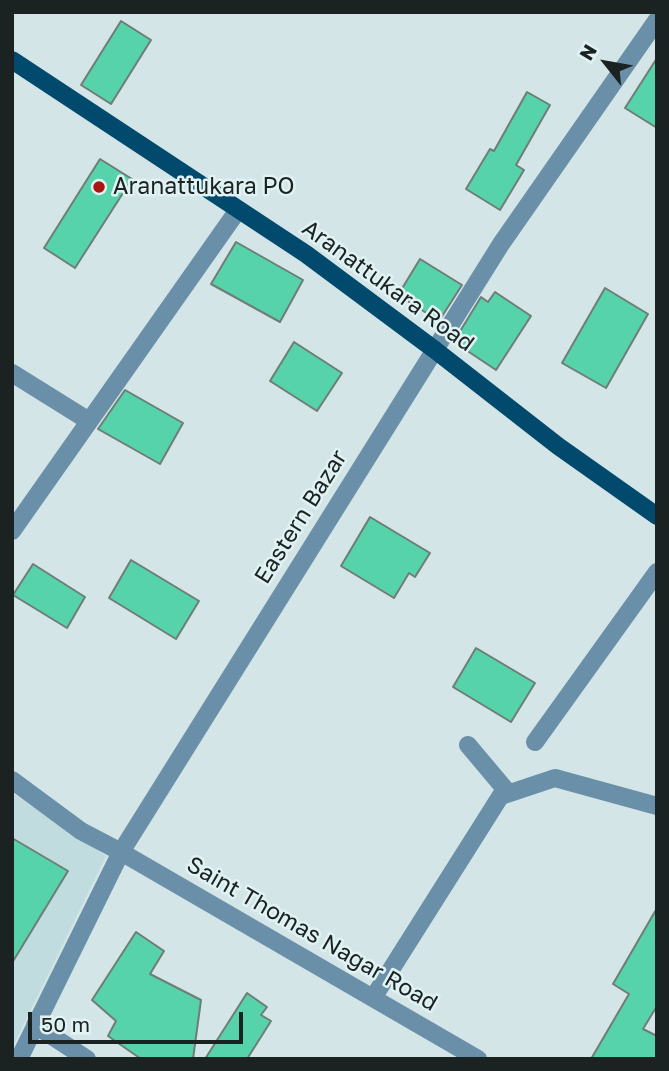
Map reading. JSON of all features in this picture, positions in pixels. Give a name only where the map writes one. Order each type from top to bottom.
[{"type":"main road","name":"Aranattukara Road","points":[[12,60],[306,254],[558,446],[657,516]]},
{"type":"street","name":"Eastern Bazar","points":[[19,1059],[121,852],[501,244],[657,20]]},
{"type":"street","points":[[12,531],[238,210]]},
{"type":"street","points":[[12,373],[89,421]]},
{"type":"street","points":[[535,742],[657,572]]},
{"type":"street","points":[[373,998],[505,789],[468,745]]},
{"type":"street","points":[[501,796],[555,778],[657,806]]},
{"type":"street","name":"Saint Thomas Nagar Road","points":[[12,780],[81,831],[478,1059]]},
{"type":"street","points":[[35,1026],[87,1059]]},
{"type":"shaded area","points":[[12,793],[106,856],[12,1048]]},
{"type":"building","points":[[121,21],[151,40],[111,104],[81,85]]},
{"type":"building","points":[[657,58],[657,128],[625,108]]},
{"type":"building","points":[[527,92],[550,105],[516,165],[524,170],[500,210],[466,189],[490,149],[494,151]]},
{"type":"building","points":[[100,159],[132,179],[75,268],[44,248]]},
{"type":"building","points":[[236,242],[303,280],[280,322],[211,284]]},
{"type":"building","points":[[420,259],[462,285],[439,321],[398,295]]},
{"type":"building","points":[[605,288],[648,314],[606,388],[562,363]]},
{"type":"building","points":[[495,292],[531,316],[496,370],[460,346],[465,337],[459,333],[481,297],[488,302]]},
{"type":"building","points":[[294,342],[342,373],[317,411],[270,381]]},
{"type":"building","points":[[125,390],[183,423],[160,464],[98,429]]},
{"type":"building","points":[[370,517],[430,553],[415,577],[409,573],[394,598],[341,566]]},
{"type":"building","points":[[131,560],[199,601],[176,639],[109,598]]},
{"type":"building","points":[[33,564],[85,597],[67,628],[13,595]]},
{"type":"building","points":[[476,648],[535,683],[511,722],[453,687]]},
{"type":"building","points":[[12,838],[68,871],[12,963]]},
{"type":"building","points":[[657,908],[657,1006],[643,1029],[657,1036],[657,1059],[591,1059],[629,994],[613,984]]},
{"type":"building","points":[[136,932],[164,951],[150,974],[201,1000],[193,1059],[141,1059],[108,1036],[116,1021],[92,1000]]},
{"type":"building","points":[[247,993],[267,1007],[261,1015],[271,1021],[247,1059],[205,1059]]},
{"type":"place","name":"Aranattukara PO","points":[[99,187]]}]
